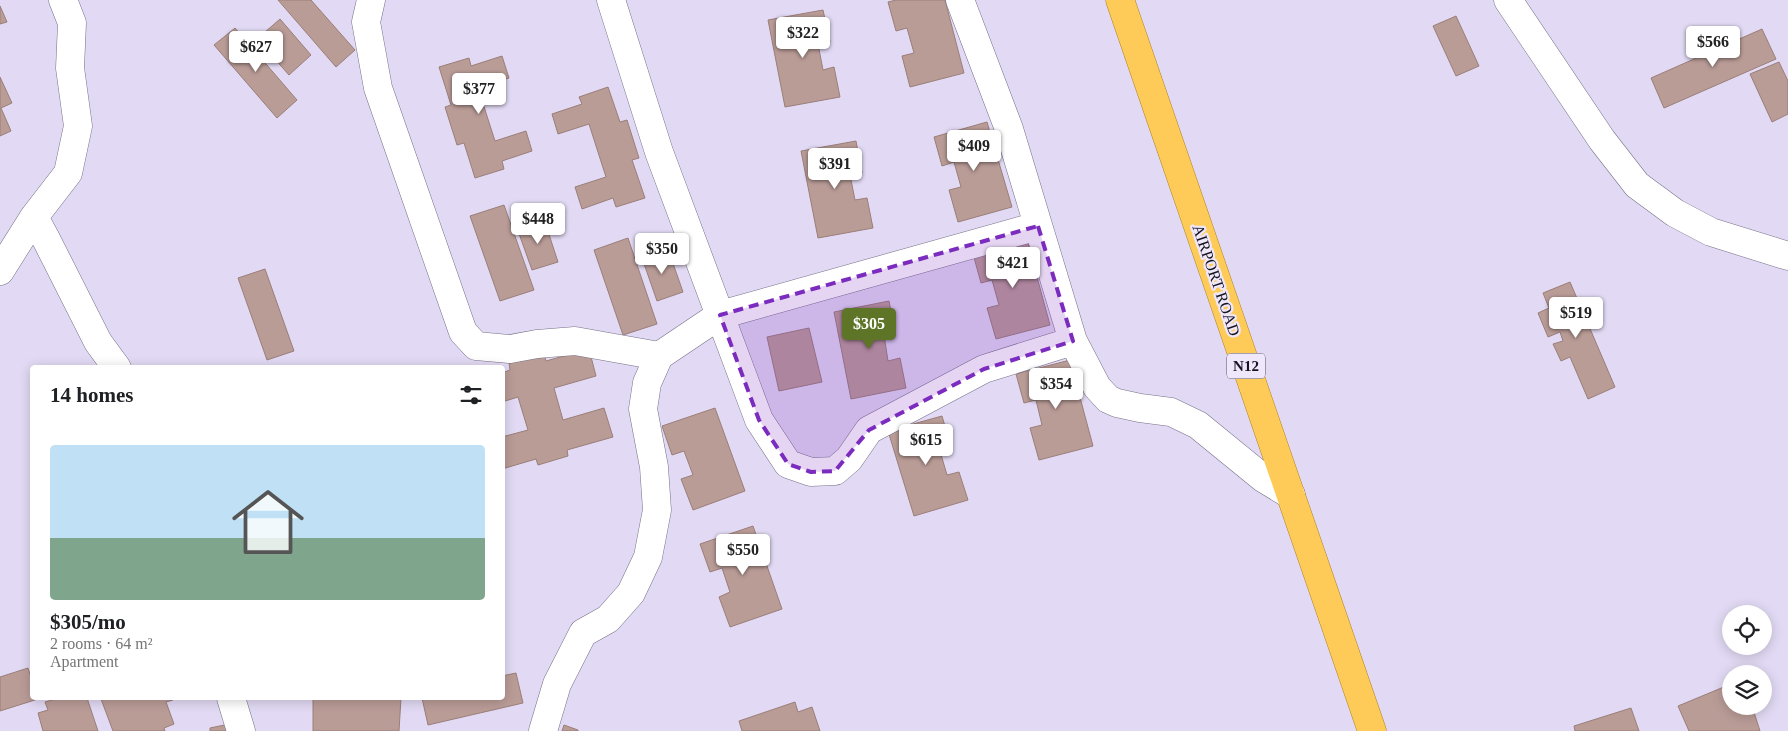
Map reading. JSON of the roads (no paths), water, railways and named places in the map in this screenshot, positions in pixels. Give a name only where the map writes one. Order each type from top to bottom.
[{"type":"highway","name":"AIRPORT ROAD","points":[[1120,0],[1372,731]]},
{"type":"street","points":[[0,270],[34,218],[68,173],[78,126],[70,68],[72,23],[63,0]]},
{"type":"street","points":[[371,0],[366,22],[378,88],[463,332],[476,346],[510,349],[537,344],[575,341],[659,356]]},
{"type":"street","points":[[611,0],[659,152],[759,420],[788,464],[811,472],[836,471],[849,459],[869,430],[984,369],[1073,341]]},
{"type":"street","points":[[960,0],[1008,129],[1073,341],[1097,387],[1108,399],[1117,403],[1171,412],[1198,425],[1264,478],[1291,495]]},
{"type":"street","points":[[1508,0],[1602,140],[1637,185],[1675,213],[1711,232],[1788,256]]},
{"type":"street","points":[[34,218],[98,342],[115,365]]},
{"type":"street","points":[[543,731],[557,684],[583,633],[608,618],[631,593],[648,557],[657,510],[654,467],[643,409],[647,383],[659,356],[720,315],[1038,226]]},
{"type":"street","points":[[232,700],[241,731]]}]
